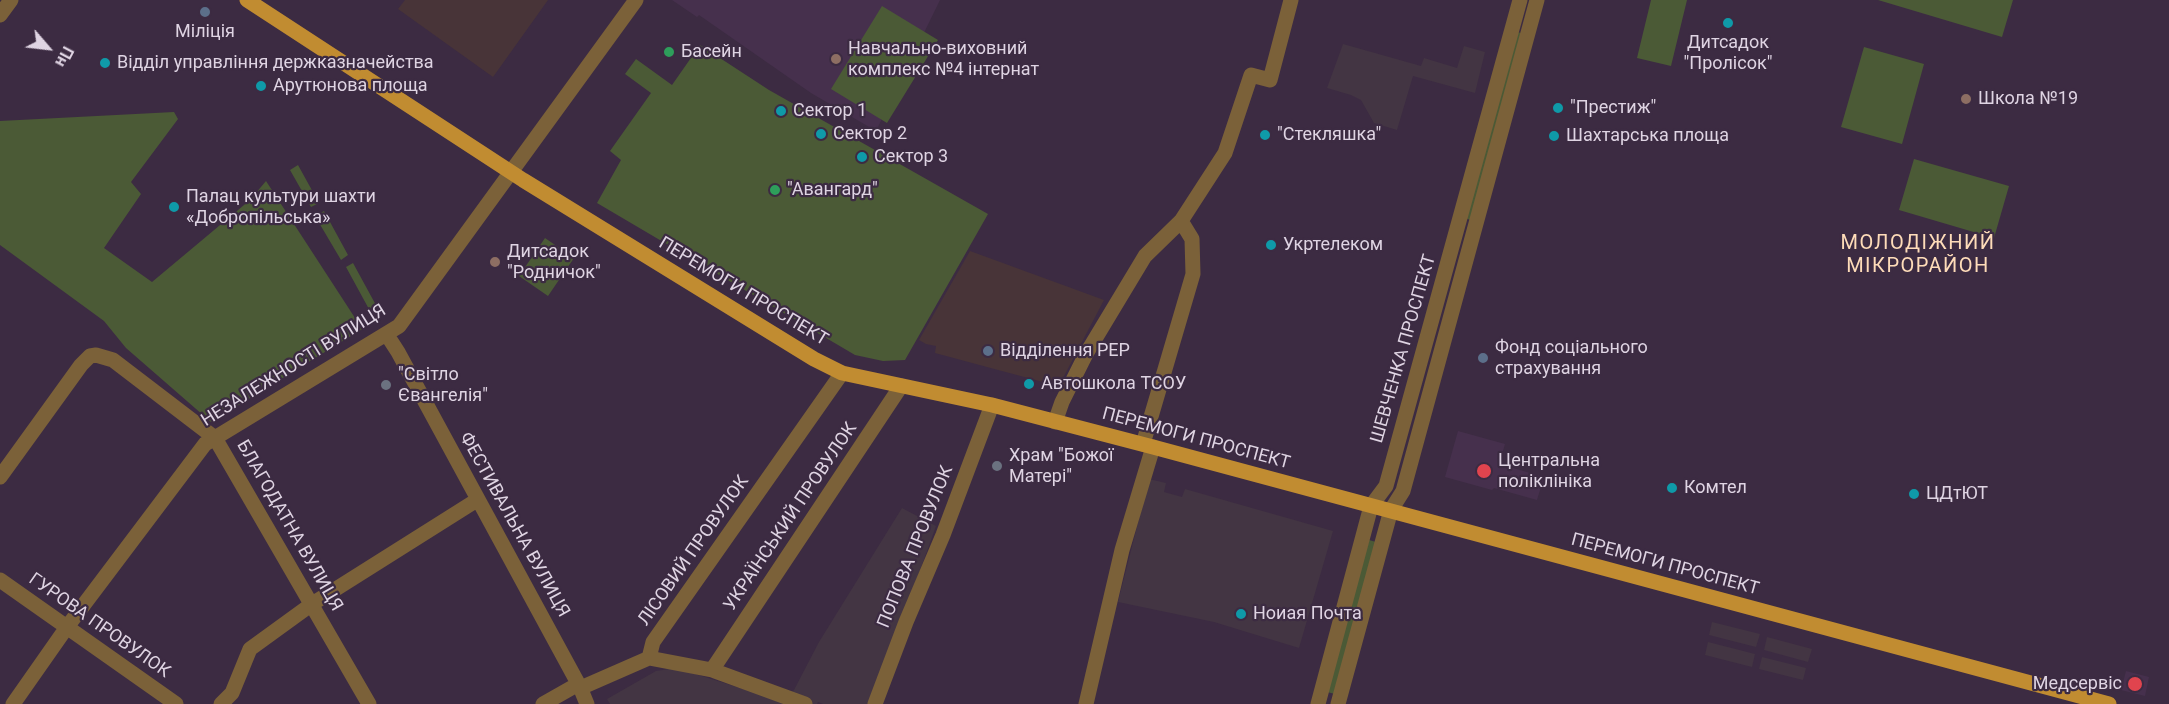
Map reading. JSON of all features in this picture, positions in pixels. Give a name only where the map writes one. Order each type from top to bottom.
[{"type":"main road","name":"ПЕРЕМОГИ ПРОСПЕКТ","points":[[251,3],[511,173],[814,359],[842,372],[992,405],[2109,704]]},
{"type":"street","points":[[0,15],[10,0]]},
{"type":"street","name":"НЕЗАЛЕЖНОСТІ ВУЛИЦЯ","points":[[13,704],[67,627],[205,444],[399,326],[636,0]]},
{"type":"street","points":[[1055,422],[1086,354],[1145,256],[1181,221],[1225,153],[1251,75],[1270,80],[1291,0]]},
{"type":"street","name":"ШЕВЧЕНКА ПРОСПЕКТ","points":[[1318,704],[1371,506],[1386,486],[1520,0]]},
{"type":"street","name":"ШЕВЧЕНКА ПРОСПЕКТ","points":[[1338,704],[1391,510],[1403,491],[1537,0]]},
{"type":"street","points":[[1086,704],[1122,550],[1193,274],[1192,239],[1181,221]]},
{"type":"street","name":"ФЕСТИВАЛЬНА ВУЛИЦЯ","points":[[387,335],[588,704]]},
{"type":"street","name":"БЛАГОДАТНА ВУЛИЦЯ","points":[[0,477],[81,365],[90,356],[96,354],[113,360],[215,438],[369,704]]},
{"type":"street","name":"ЛІСОВИЙ ПРОВУЛОК","points":[[649,658],[653,642],[842,372]]},
{"type":"street","name":"УКРАЇНСЬКИЙ ПРОВУЛОК","points":[[712,670],[901,386]]},
{"type":"street","name":"ПОПОВА ПРОВУЛОК","points":[[875,704],[992,405]]},
{"type":"street","points":[[221,704],[232,693],[250,649],[312,604],[477,500]]},
{"type":"street","name":"ГУРОВА ПРОВУЛОК","points":[[0,580],[176,704]]},
{"type":"street","points":[[543,704],[573,687],[580,687],[649,658],[712,670],[805,704]]},
{"type":"shaded area","points":[[405,0],[548,0],[493,77],[398,9]]},
{"type":"shaded area","name":"Навчально-виховний комплекс №4 інтернат","points":[[672,0],[940,0],[876,131],[811,93],[699,15],[697,17]]},
{"type":"shaded area","points":[[1343,44],[1421,66],[1424,58],[1457,68],[1464,46],[1485,52],[1475,93],[1413,76],[1397,130],[1374,123],[1361,100],[1327,88]]},
{"type":"shaded area","points":[[970,251],[1104,300],[1063,378],[1054,385],[935,353],[936,346],[919,340]]},
{"type":"shaded area","name":"Центральна поліклініка","points":[[1458,431],[1505,444],[1499,464],[1544,477],[1537,500],[1445,477]]},
{"type":"shaded area","points":[[1149,479],[1166,483],[1164,492],[1182,497],[1185,489],[1333,531],[1299,648],[1214,622],[1118,602]]},
{"type":"shaded area","points":[[902,508],[936,526],[872,704],[823,704],[818,702],[817,704],[610,704],[607,699],[656,671],[676,668],[782,701],[794,690],[819,642]]},
{"type":"shaded area","points":[[1712,622],[1760,634],[1756,647],[1709,635]]},
{"type":"shaded area","points":[[1767,637],[1812,649],[1808,662],[1764,650]]},
{"type":"shaded area","points":[[1708,642],[1755,654],[1752,667],[1705,655]]},
{"type":"shaded area","points":[[1762,657],[1806,668],[1803,680],[1759,669]]},
{"type":"shaded area","name":"Медсервіс","points":[[2126,671],[2149,677],[2145,696],[2121,690]]},
{"type":"green space","points":[[1651,0],[1687,0],[1671,66],[1637,58]]},
{"type":"green space","points":[[1878,0],[2013,0],[2002,37]]},
{"type":"green space","points":[[882,6],[938,40],[887,123],[831,89]]},
{"type":"green space","points":[[1516,32],[1522,33],[1471,220],[1464,218]]},
{"type":"green space","name":"\"Авангард\"","points":[[700,45],[769,90],[988,214],[905,360],[883,361],[855,355],[597,203],[621,160],[610,151],[651,93],[625,74],[636,59],[672,85]]},
{"type":"green space","points":[[1864,47],[1924,64],[1902,144],[1841,127]]},
{"type":"green space","points":[[174,112],[178,119],[131,182],[141,194],[104,248],[152,282],[250,200],[266,181],[357,321],[364,328],[211,422],[126,348],[104,321],[0,245],[0,121]]},
{"type":"green space","points":[[1914,159],[2009,186],[1994,238],[1899,210]]},
{"type":"green space","points":[[298,165],[319,203],[311,207],[290,170]]},
{"type":"green space","points":[[324,211],[348,255],[341,260],[315,216]]},
{"type":"green space","points":[[545,238],[574,258],[548,296],[519,276]]},
{"type":"green space","points":[[353,263],[377,307],[370,311],[346,267]]},
{"type":"green space","points":[[1369,540],[1376,542],[1335,694],[1327,692]]},
{"type":"place","name":"Міліція","points":[[205,12]]},
{"type":"place","name":"Дитсадок \"Пролісок\"","points":[[1728,23]]},
{"type":"place","name":"Басейн","points":[[669,52]]},
{"type":"place","name":"Навчально-виховний комплекс №4 інтернат","points":[[836,59]]},
{"type":"place","name":"Відділ управління держказначейства","points":[[105,63]]},
{"type":"place","name":"Арутюнова площа","points":[[261,86]]},
{"type":"place","name":"Школа №19","points":[[1966,99]]},
{"type":"place","name":"\"Престиж\"","points":[[1558,108]]},
{"type":"place","name":"Сектор 1","points":[[781,111]]},
{"type":"place","name":"Сектор 2","points":[[821,134]]},
{"type":"place","name":"\"Стекляшка\"","points":[[1265,135]]},
{"type":"place","name":"Шахтарська площа","points":[[1554,136]]},
{"type":"place","name":"Сектор 3","points":[[862,157]]},
{"type":"place","name":"\"Авангард\"","points":[[775,190]]},
{"type":"place","name":"Палац культури шахти «Добропільська»","points":[[174,207]]},
{"type":"place","name":"Укртелеком","points":[[1271,245]]},
{"type":"place","name":"Дитсадок \"Родничок\"","points":[[495,262]]},
{"type":"place","name":"Відділення РЕР","points":[[988,351]]},
{"type":"place","name":"Фонд соціального страхування","points":[[1483,358]]},
{"type":"place","name":"Автошкола ТСОУ","points":[[1029,384]]},
{"type":"place","name":"\"Світло Євангелія\"","points":[[386,385]]},
{"type":"place","name":"Храм \"Божої Матері\"","points":[[997,466]]},
{"type":"place","name":"Центральна поліклініка","points":[[1484,471]]},
{"type":"place","name":"Комтел","points":[[1672,488]]},
{"type":"place","name":"ЦДтЮТ","points":[[1914,494]]},
{"type":"place","name":"Ноиая Почта","points":[[1241,614]]},
{"type":"place","name":"Медсервіс","points":[[2135,684]]},
{"type":"district","name":"МОЛОДІЖНИЙ МІКРОРАЙОН","points":[[1918,256]]}]
